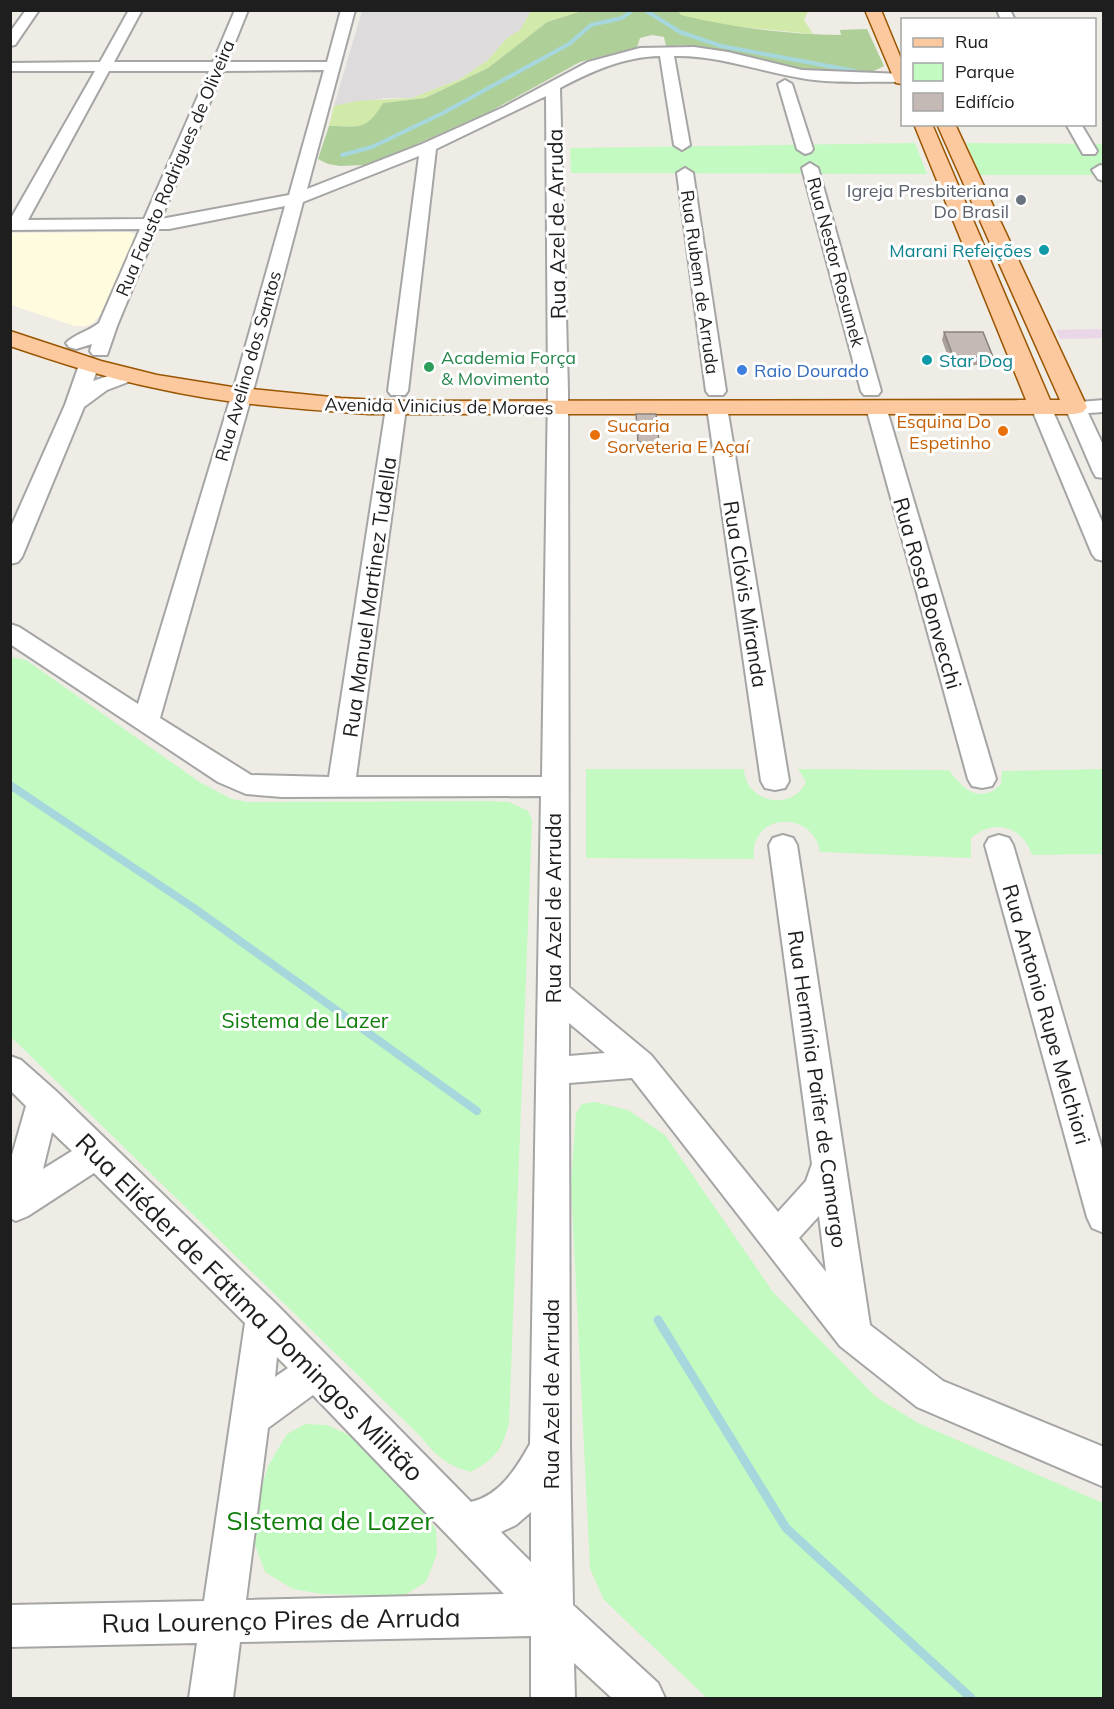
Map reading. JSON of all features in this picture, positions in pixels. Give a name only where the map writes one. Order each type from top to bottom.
[{"type":"main road","points":[[873,10],[901,76]]},
{"type":"main road","points":[[923,126],[1038,399]]},
{"type":"main road","points":[[947,126],[1071,398]]},
{"type":"main road","name":"Avenida Vinicius de Moraes","points":[[10,320],[76,343],[94,358],[129,375],[176,386],[243,388]]},
{"type":"main road","name":"Avenida Vinicius de Moraes","points":[[10,338],[94,358],[175,370],[315,404],[397,400],[1071,398]]},
{"type":"street","points":[[10,42],[33,10]]},
{"type":"street","points":[[14,225],[136,10]]},
{"type":"street","name":"Rua Fausto Rodrigues de Oliveira","points":[[10,557],[242,10]]},
{"type":"street","name":"Rua Avelino dos Santos","points":[[146,721],[243,388],[348,10]]},
{"type":"street","points":[[14,225],[150,225],[189,221],[296,199],[428,147],[509,111],[579,71],[629,54],[666,50],[719,54],[784,77],[802,74],[901,78]]},
{"type":"street","points":[[666,50],[682,145]]},
{"type":"street","points":[[10,67],[332,66]]},
{"type":"street","points":[[784,77],[805,149]]},
{"type":"street","name":"Rua Azel de Arruda","points":[[553,87],[558,399],[550,1446],[553,1698]]},
{"type":"street","name":"Rua Azel de Arruda","points":[[509,111],[536,110],[554,118]]},
{"type":"street","points":[[1074,126],[1089,150]]},
{"type":"street","name":"Rua Manuel Martinez Tudella","points":[[341,786],[397,400],[428,147]]},
{"type":"street","name":"Rua Nestor Rosumek","points":[[810,168],[873,399]]},
{"type":"street","name":"Rua Rubem de Arruda","points":[[685,173],[716,399]]},
{"type":"street","points":[[76,343],[95,336],[107,326]]},
{"type":"street","name":"Rua Fausto Rodrigues de Oliveira","points":[[75,405],[91,389],[108,380],[129,375]]},
{"type":"street","name":"Avenida Vinicius de Moraes","points":[[1071,398],[1104,390]]},
{"type":"street","points":[[1071,398],[1104,472]]},
{"type":"street","name":"Avenida Vinicius de Moraes","points":[[1071,398],[1104,406]]},
{"type":"street","name":"Rua Clóvis Miranda","points":[[716,399],[775,781]]},
{"type":"street","name":"Rua Rosa Bonvecchi","points":[[873,399],[981,778]]},
{"type":"street","points":[[1038,399],[1104,554]]},
{"type":"street","points":[[10,632],[228,776],[246,784],[282,787],[554,786]]},
{"type":"street","name":"Rua Hermínia Paifer de Camargo","points":[[783,844],[854,1334]]},
{"type":"street","name":"Rua Antonio Rupe Melchiori","points":[[999,845],[1104,1217]]},
{"type":"street","points":[[553,992],[640,1064],[854,1334],[930,1394],[1104,1467]]},
{"type":"street","points":[[553,1071],[640,1064]]},
{"type":"street","name":"Rua Eliéder de Fátima Domingos Militão","points":[[10,1069],[264,1317],[552,1614],[643,1698]]},
{"type":"street","points":[[13,1214],[44,1101]]},
{"type":"street","points":[[13,1214],[97,1153]]},
{"type":"street","points":[[785,1247],[801,1213],[821,1189],[829,1163]]},
{"type":"street","points":[[785,1247],[810,1258],[827,1248],[839,1234]]},
{"type":"street","points":[[211,1698],[264,1317]]},
{"type":"street","points":[[250,1418],[316,1370]]},
{"type":"street","points":[[464,1524],[492,1516],[514,1500],[535,1478],[550,1446]]},
{"type":"street","name":"Rua Lourenço Pires de Arruda","points":[[10,1626],[552,1614]]},
{"type":"shaded area","points":[[362,11],[531,11],[520,30],[507,38],[488,60],[460,79],[412,98],[386,98],[334,106]]},
{"type":"shaded area","points":[[130,232],[136,235],[102,313],[93,323],[87,326],[75,326],[11,305],[11,233]]},
{"type":"shaded area","points":[[1103,329],[1103,338],[1060,339],[1056,330]]},
{"type":"green space","points":[[531,11],[582,11],[547,22],[488,68],[425,98],[383,103],[371,119],[361,125],[329,126],[334,106],[357,101],[412,98],[460,79],[488,60],[507,38],[520,30]]},
{"type":"green space","points":[[582,11],[678,11],[681,15],[721,23],[760,30],[800,33],[841,35],[840,30],[867,29],[884,66],[872,72],[794,68],[690,45],[666,46],[664,37],[652,35],[640,38],[637,47],[580,62],[491,111],[364,165],[340,166],[318,159],[329,126],[361,125],[371,119],[383,103],[425,98],[488,68],[547,22]]},
{"type":"green space","points":[[678,11],[814,11],[807,13],[804,20],[813,34],[721,25],[681,15]]},
{"type":"green space","points":[[915,143],[927,174],[571,173],[570,148]]},
{"type":"green space","points":[[966,143],[1103,144],[1103,175],[980,175]]},
{"type":"green space","name":"Sistema de Lazer","points":[[10,657],[26,660],[201,783],[232,799],[247,802],[487,801],[509,802],[528,811],[532,820],[509,1423],[497,1452],[487,1462],[471,1472],[454,1466],[436,1454],[11,1037]]},
{"type":"green space","points":[[586,769],[744,769],[746,781],[752,790],[770,800],[781,800],[800,791],[806,782],[798,769],[949,770],[966,788],[979,794],[994,790],[1001,784],[1002,771],[1103,769],[1103,854],[1032,855],[1022,837],[1007,828],[998,827],[989,828],[971,838],[971,858],[820,852],[815,838],[806,829],[795,823],[783,822],[771,825],[761,832],[755,843],[754,859],[586,858]]},
{"type":"green space","points":[[595,1102],[628,1110],[665,1135],[773,1292],[876,1397],[918,1423],[1103,1503],[1103,1698],[707,1698],[604,1600],[590,1569],[571,1183],[576,1113],[582,1104]]},
{"type":"green space","name":"SIstema de Lazer","points":[[305,1424],[327,1425],[351,1436],[423,1509],[436,1530],[437,1554],[426,1582],[403,1596],[322,1594],[293,1589],[265,1572],[254,1542],[257,1504],[268,1466],[287,1434]]},
{"type":"building","points":[[944,332],[983,332],[993,357],[953,356]]},
{"type":"building","points":[[636,414],[656,414],[659,442],[638,442]]},
{"type":"waterway","points":[[342,155],[372,147],[443,113],[569,44],[591,25],[622,18],[633,10]]},
{"type":"waterway","points":[[645,10],[680,32],[721,46],[855,71]]},
{"type":"waterway","points":[[10,785],[194,908],[477,1111]]},
{"type":"waterway","points":[[658,1320],[786,1528],[971,1698]]},
{"type":"place","name":"Igreja Presbiteriana Do Brasil","points":[[1021,200]]},
{"type":"place","name":"Marani Refeições","points":[[1044,250]]},
{"type":"place","name":"Star Dog","points":[[927,360]]},
{"type":"place","name":"Academia Força & Movimento","points":[[429,367]]},
{"type":"place","name":"Raio Dourado","points":[[742,370]]},
{"type":"place","name":"Esquina Do Espetinho","points":[[1003,431]]},
{"type":"place","name":"Sucaria Sorveteria E Açaí","points":[[595,435]]}]
